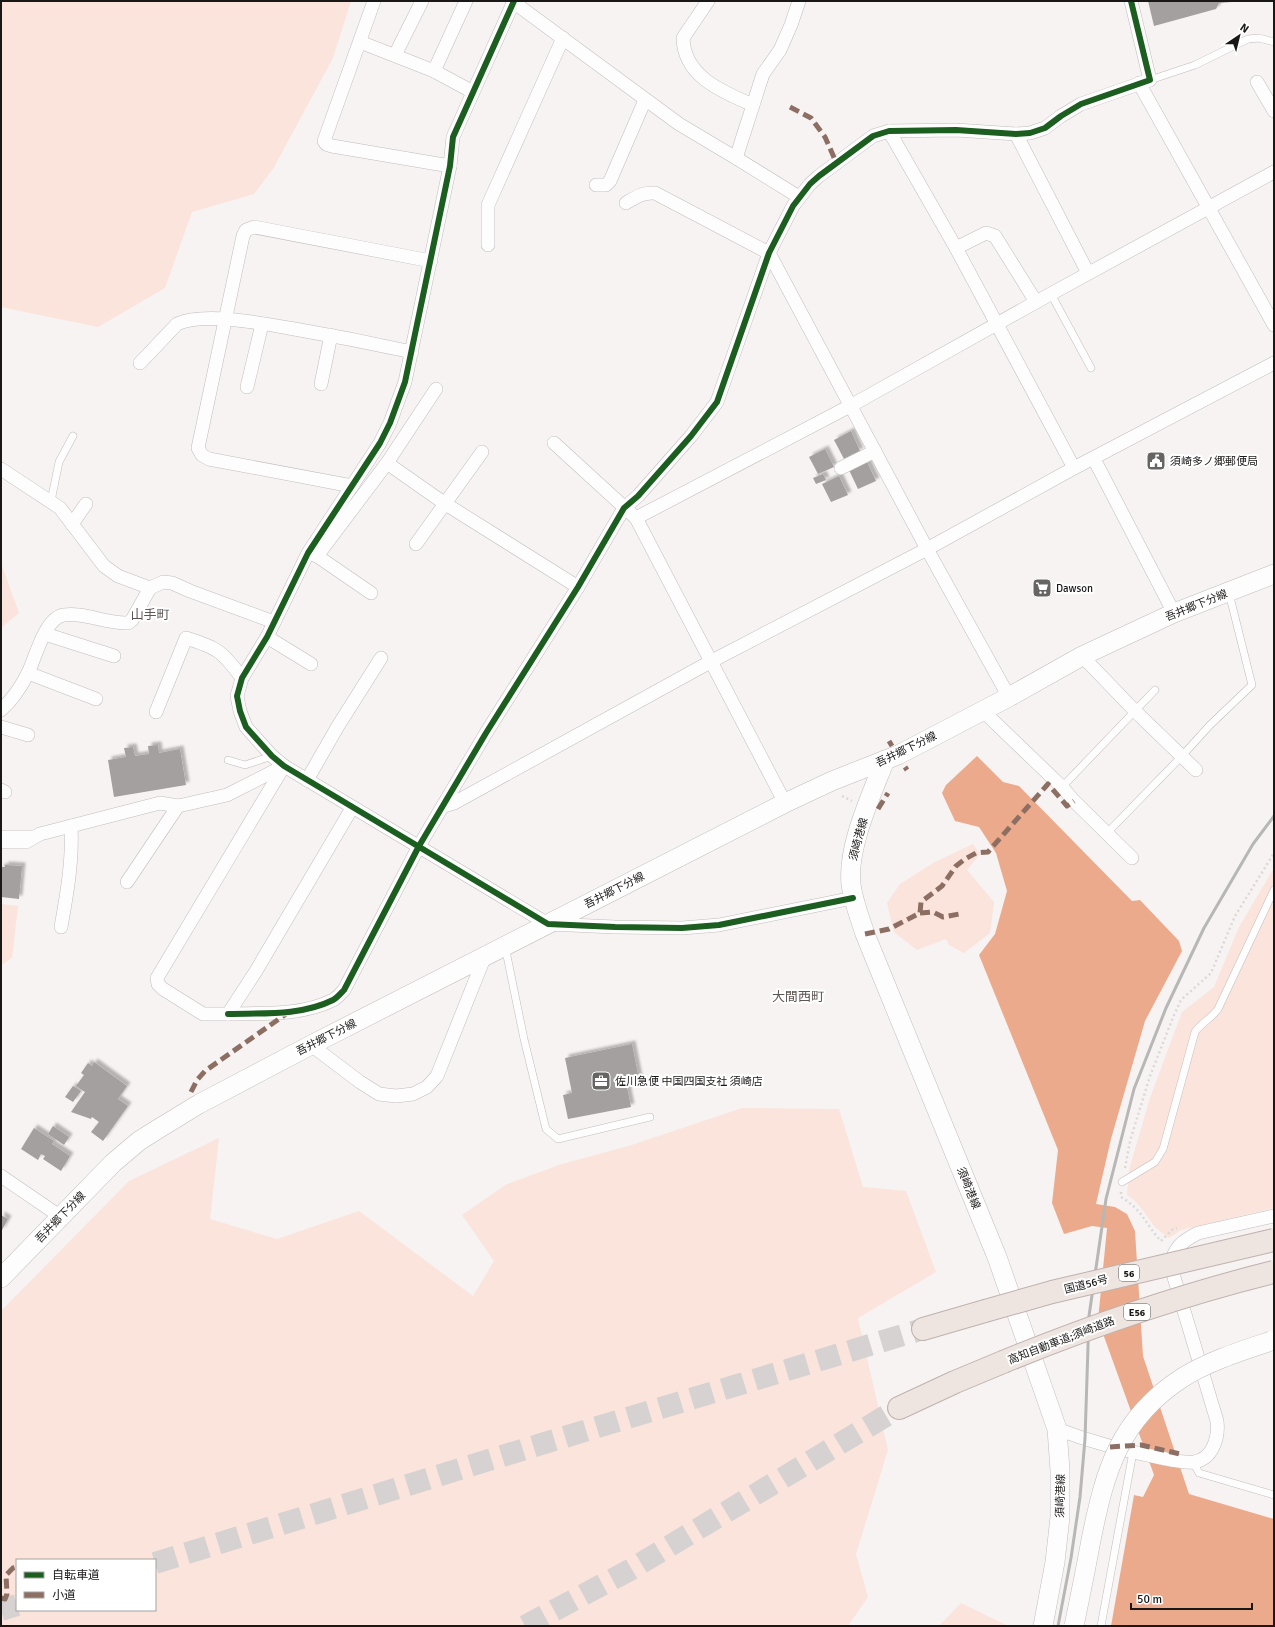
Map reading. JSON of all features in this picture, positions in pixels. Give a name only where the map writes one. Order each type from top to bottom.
[{"type":"highway","name":"国道56号","points":[[923,1329],[1059,1290],[1274,1240]]},
{"type":"highway","name":"高知自動車道;須崎道路","points":[[899,1408],[955,1382],[1070,1335],[1154,1306],[1274,1272]]},
{"type":"main road","name":"吾井郷下分線","points":[[1,1278],[113,1163],[144,1138],[199,1104],[311,1044],[785,803],[832,781],[885,760],[983,711],[1082,656],[1174,613],[1274,574]]},
{"type":"main road","name":"須崎港線","points":[[885,760],[854,847],[851,867],[853,898],[865,934],[997,1257],[1057,1429],[1060,1470],[1060,1517],[1055,1562],[1042,1626]]},
{"type":"main road","points":[[1074,1626],[1100,1497],[1110,1466],[1118,1447],[1129,1428],[1143,1410],[1182,1378],[1206,1365],[1273,1340]]},
{"type":"street","points":[[374,1],[324,141],[326,144],[332,146],[450,166]]},
{"type":"street","points":[[395,55],[422,1]]},
{"type":"street","points":[[434,71],[466,1]]},
{"type":"street","points":[[798,198],[736,158],[679,124],[514,1],[455,132],[452,143],[450,166],[412,352],[401,395],[390,423],[380,442],[352,486],[274,622],[267,637],[242,678],[237,696],[246,727],[272,756],[284,766],[548,924],[615,927],[702,927],[719,925],[853,898]]},
{"type":"street","points":[[708,1],[683,38],[685,55],[696,71],[706,81],[720,91],[753,104]]},
{"type":"street","points":[[736,158],[763,74],[780,50],[800,1]]},
{"type":"street","points":[[1131,1],[1144,82],[1208,208],[1274,325]]},
{"type":"street","points":[[488,245],[488,205],[563,38]]},
{"type":"street","points":[[360,42],[434,71],[473,92]]},
{"type":"street","points":[[284,766],[157,978],[158,984],[162,989],[203,1014],[289,1012],[314,1007],[334,1000],[344,990],[419,846],[486,733],[578,586],[624,508],[638,496],[718,402],[769,253],[788,213],[798,198],[814,180],[836,162],[873,136],[889,131],[956,130],[1016,134],[1030,133],[1045,128],[1081,104],[1144,82]]},
{"type":"street","points":[[1257,82],[1274,111]]},
{"type":"street","points":[[596,185],[606,185],[610,181],[645,100]]},
{"type":"street","points":[[889,131],[956,248],[1074,468]]},
{"type":"street","points":[[1016,134],[1088,273]]},
{"type":"street","points":[[636,518],[852,405],[1088,273],[1274,172]]},
{"type":"street","points":[[626,203],[646,192],[655,193],[769,253],[852,405],[927,549],[1009,697]]},
{"type":"street","points":[[352,486],[209,458],[202,455],[198,448],[224,319],[243,236],[246,230],[254,227],[431,261]]},
{"type":"street","points":[[956,248],[986,233],[995,236],[1036,302]]},
{"type":"street","points":[[140,363],[177,324],[184,321],[224,319],[331,335],[412,352]]},
{"type":"street","points":[[247,387],[262,324]]},
{"type":"street","points":[[321,384],[331,335]]},
{"type":"street","points":[[444,806],[454,803],[710,662],[927,549],[1074,468],[1094,459],[1274,364]]},
{"type":"street","points":[[312,555],[387,463],[436,389]]},
{"type":"street","points":[[554,443],[636,518],[785,803]]},
{"type":"street","points":[[842,468],[875,451]]},
{"type":"street","points":[[416,544],[482,452]]},
{"type":"street","points":[[1094,459],[1174,613]]},
{"type":"street","points":[[387,463],[444,503],[578,586]]},
{"type":"street","points":[[1,469],[60,508],[104,566],[118,576],[150,588]]},
{"type":"street","points":[[72,524],[86,504]]},
{"type":"street","points":[[312,555],[371,593]]},
{"type":"street","points":[[1,710],[8,704],[28,673],[45,634],[53,621],[63,615],[128,622],[132,620],[150,588],[163,582],[172,583],[274,622]]},
{"type":"street","points":[[45,634],[114,656]]},
{"type":"street","points":[[267,637],[311,664]]},
{"type":"street","points":[[156,712],[186,638],[212,646],[226,656],[242,678]]},
{"type":"street","points":[[1082,656],[1181,757],[1196,770]]},
{"type":"street","points":[[307,780],[338,726],[381,658]]},
{"type":"street","points":[[28,673],[96,699]]},
{"type":"street","points":[[983,711],[1062,787],[1074,801],[1132,858]]},
{"type":"street","points":[[1,727],[28,735]]},
{"type":"street","points":[[1,842],[26,842],[40,834],[160,803],[178,806],[227,795],[284,766]]},
{"type":"street","points":[[127,882],[178,806]]},
{"type":"street","points":[[228,1014],[256,971],[352,808]]},
{"type":"street","points":[[61,927],[70,873],[72,850],[71,826]]},
{"type":"street","points":[[311,1044],[360,1082],[379,1094],[396,1096],[413,1094],[427,1087],[437,1076],[485,956]]},
{"type":"street","points":[[1,1176],[61,1217]]},
{"type":"street","points":[[1057,1429],[1085,1439],[1137,1453],[1188,1462],[1199,1460],[1208,1454],[1213,1448],[1218,1430],[1217,1421],[1170,1264],[1174,1251],[1186,1239],[1198,1234],[1274,1216]]},
{"type":"lane","points":[[1144,82],[1195,65],[1248,39],[1259,38],[1274,42]]},
{"type":"lane","points":[[1051,294],[1091,368]]},
{"type":"lane","points":[[51,501],[60,462],[73,436]]},
{"type":"lane","points":[[1107,833],[1210,726],[1252,686],[1229,591]]},
{"type":"lane","points":[[1062,787],[1155,690]]},
{"type":"lane","points":[[228,760],[245,765],[272,756]]},
{"type":"lane","points":[[1,834],[40,834]]},
{"type":"lane","points":[[1122,1182],[1155,1162],[1163,1149],[1195,1032],[1199,1027],[1213,1017],[1218,1010],[1274,890]]},
{"type":"lane","points":[[505,946],[524,1039],[546,1129],[558,1139],[650,1117]]},
{"type":"lane","points":[[1101,1626],[1137,1453]]},
{"type":"lane","points":[[1188,1462],[1199,1473],[1274,1495]]},
{"type":"path","points":[[838,791],[842,796],[854,802]]},
{"type":"shaded area","points":[[1,1],[351,1],[333,58],[273,169],[254,194],[192,212],[165,288],[98,327],[1,307]]},
{"type":"shaded area","points":[[1,563],[19,613],[1,628]]},
{"type":"shaded area","points":[[977,756],[1003,782],[1019,786],[1132,901],[1140,900],[1179,941],[1182,951],[1145,1021],[1111,1139],[1096,1204],[1115,1207],[1127,1214],[1135,1231],[1143,1356],[1189,1494],[1274,1519],[1274,1626],[1111,1626],[1134,1495],[1143,1497],[1154,1475],[1098,1320],[1107,1228],[1092,1226],[1064,1234],[1052,1203],[1058,1150],[979,955],[995,934],[1007,891],[996,853],[979,827],[955,821],[942,793],[946,785]]},
{"type":"shaded area","points":[[973,844],[980,854],[967,870],[994,902],[990,933],[964,953],[949,945],[946,939],[917,950],[894,932],[887,903],[900,884],[935,862]]},
{"type":"shaded area","points":[[1274,868],[1274,1208],[1181,1230],[1169,1238],[1154,1226],[1139,1205],[1127,1195],[1129,1170],[1150,1098],[1182,1012],[1214,987],[1239,927]]},
{"type":"shaded area","points":[[1,904],[18,906],[12,958],[1,965]]},
{"type":"shaded area","points":[[742,1108],[839,1109],[863,1187],[906,1191],[936,1272],[858,1318],[888,1450],[856,1554],[868,1597],[848,1626],[1,1626],[1,1311],[129,1181],[219,1138],[210,1219],[277,1239],[359,1211],[473,1296],[494,1261],[462,1215],[507,1184],[562,1164],[632,1145]]},
{"type":"shaded area","points":[[961,1603],[1008,1626],[939,1626]]},
{"type":"building","points":[[1148,1],[1232,2],[1219,3],[1216,9],[1154,26]]},
{"type":"building","points":[[851,431],[860,451],[844,459],[834,440]]},
{"type":"building","points":[[825,449],[834,467],[818,474],[809,457]]},
{"type":"building","points":[[867,462],[876,481],[858,489],[849,470]]},
{"type":"building","points":[[823,474],[826,480],[816,484],[813,478]]},
{"type":"building","points":[[839,476],[848,495],[831,502],[822,484]]},
{"type":"building","points":[[158,745],[159,753],[180,749],[186,785],[114,797],[108,760],[126,757],[124,748],[133,747],[135,756],[149,754],[148,746]]},
{"type":"building","points":[[5,865],[22,866],[19,899],[1,897],[1,867],[5,867]]},
{"type":"building","name":"佐川急便 中国四国支社 須崎店","points":[[632,1044],[639,1079],[626,1082],[631,1107],[568,1119],[563,1095],[572,1093],[565,1058]]},
{"type":"building","points":[[94,1062],[127,1086],[118,1099],[128,1106],[103,1141],[91,1132],[99,1122],[92,1117],[91,1119],[71,1112],[85,1092],[76,1086],[84,1075],[81,1073],[88,1063],[92,1066]]},
{"type":"building","points":[[73,1086],[81,1091],[73,1102],[65,1097]]},
{"type":"building","points":[[53,1126],[69,1137],[64,1145],[48,1134]]},
{"type":"building","points":[[34,1128],[54,1141],[52,1144],[70,1156],[61,1171],[43,1159],[45,1156],[41,1154],[38,1160],[21,1149]]},
{"type":"building","points":[[1,1215],[8,1219],[1,1232]]},
{"type":"tunnel","points":[[156,1563],[538,1445],[923,1329]]},
{"type":"tunnel","points":[[525,1626],[628,1571],[899,1408]]},
{"type":"tunnel","points":[[1,1610],[16,1605]]},
{"type":"railway","points":[[1058,1626],[1071,1558],[1080,1497],[1085,1439],[1089,1316],[1106,1199],[1134,1089],[1166,1008],[1204,928],[1253,844],[1274,816]]},
{"type":"marked path","points":[[790,107],[811,118],[825,137],[836,162]]},
{"type":"marked path","points":[[889,741],[892,746]]},
{"type":"marked path","points":[[865,934],[889,929],[920,913],[921,902],[942,886],[956,866],[976,853],[988,852],[1048,784],[1067,806],[1074,801]]},
{"type":"marked path","points":[[878,809],[888,793]]},
{"type":"marked path","points":[[920,913],[933,912],[943,917],[959,914]]},
{"type":"marked path","points":[[191,1092],[197,1080],[205,1071],[286,1014]]},
{"type":"marked path","points":[[1110,1447],[1141,1445],[1180,1454]]},
{"type":"marked path","points":[[1,1598],[5,1599],[7,1594],[6,1575],[13,1568],[16,1567]]},
{"type":"cycle path","points":[[514,1],[453,137],[450,166],[405,382],[390,423],[380,443],[308,553],[267,637],[242,678],[237,696],[240,711],[246,727],[272,756],[284,766],[548,924],[682,928],[719,925],[853,898]]},
{"type":"cycle path","points":[[228,1014],[281,1013],[308,1009],[333,1000],[344,990],[419,846],[486,733],[578,587],[624,508],[638,496],[691,436],[717,402],[769,253],[793,206],[810,184],[873,136],[889,131],[956,130],[1016,134],[1030,133],[1045,128],[1081,104],[1150,80],[1131,1]]},
{"type":"place","name":"須崎多ノ郷郵便局","points":[[1156,461]]},
{"type":"place","name":"Dawson","points":[[1042,588]]},
{"type":"place","name":"佐川急便 中国四国支社 須崎店","points":[[601,1081]]},
{"type":"district","name":"山手町","points":[[150,614]]},
{"type":"district","name":"大間西町","points":[[798,996]]}]
